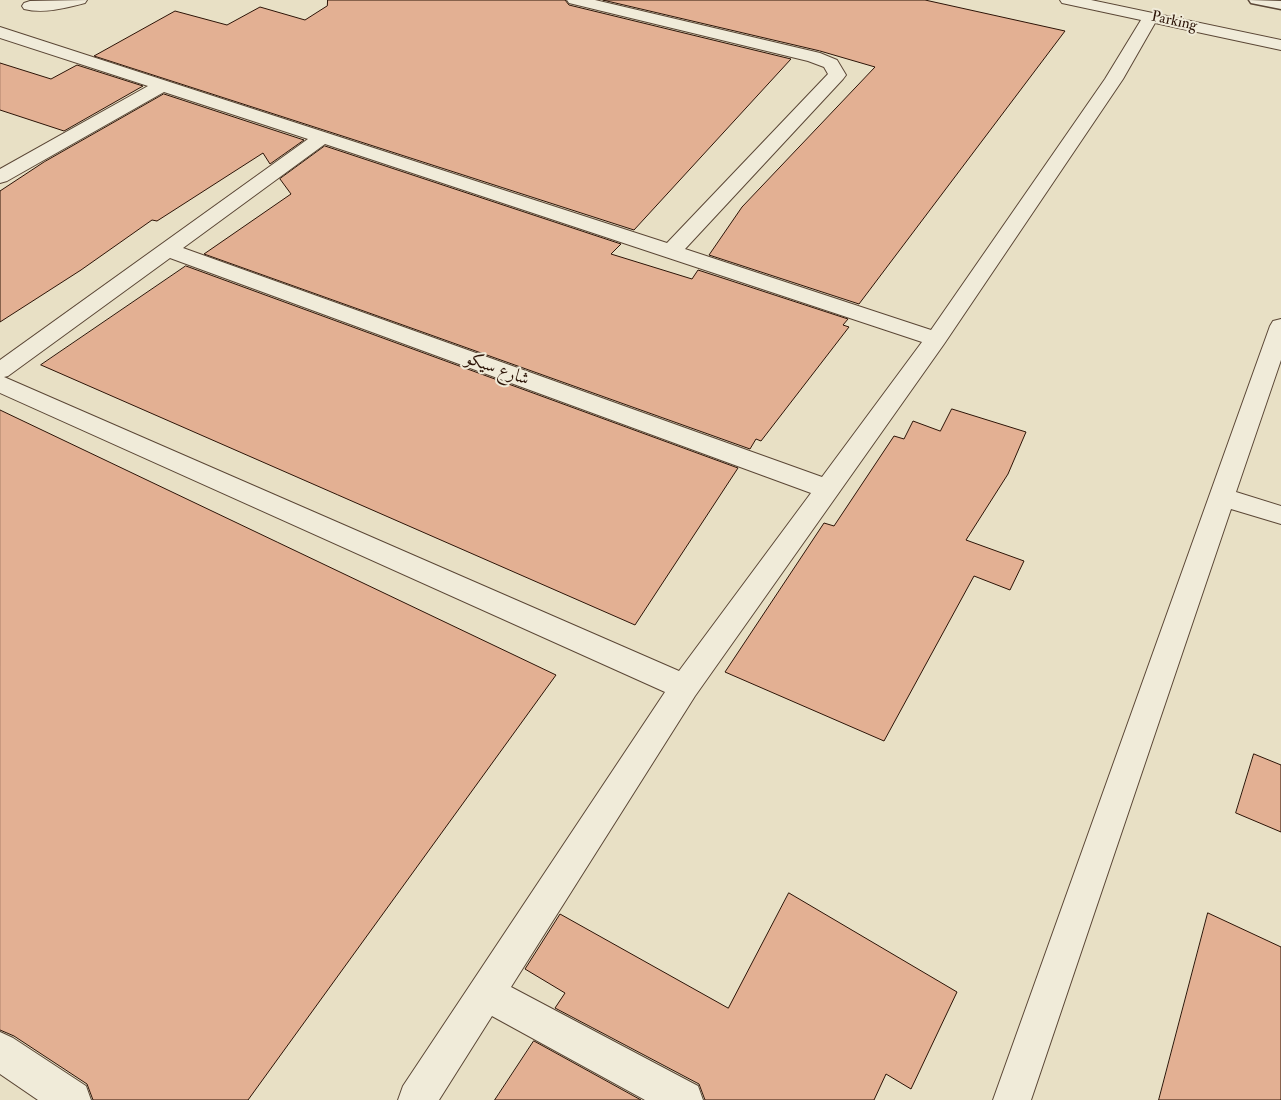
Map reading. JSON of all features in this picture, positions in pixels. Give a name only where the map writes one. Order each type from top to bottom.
[{"type":"street","points":[[6,21],[36,3],[57,5],[79,0]]},
{"type":"street","points":[[575,0],[814,57],[831,64],[837,75],[672,251]]},
{"type":"street","name":"Parking","points":[[1068,0],[1281,45]]},
{"type":"street","points":[[417,1100],[684,687],[936,339],[1114,79],[1151,17]]},
{"type":"street","points":[[6,21],[163,86],[672,251],[936,339]]},
{"type":"street","points":[[0,177],[163,86]]},
{"type":"street","points":[[0,371],[323,137]]},
{"type":"street","name":"شارع سيكو","points":[[167,250],[827,489]]},
{"type":"street","points":[[1012,1100],[1281,326]]},
{"type":"street","points":[[0,384],[684,687]]},
{"type":"street","points":[[1221,496],[1281,515]]},
{"type":"street","points":[[487,994],[684,1100]]},
{"type":"street","points":[[0,1050],[72,1100]]},
{"type":"lane","points":[[1255,0],[1281,5]]},
{"type":"building","points":[[328,0],[565,0],[569,5],[791,59],[634,230],[94,56],[175,11],[227,25],[260,7],[305,20],[327,6]]},
{"type":"building","points":[[603,0],[925,0],[1065,31],[859,304],[709,255],[742,207],[875,67],[820,51]]},
{"type":"building","points":[[0,63],[51,79],[77,65],[143,86],[64,131],[0,110]]},
{"type":"building","points":[[164,94],[304,140],[270,164],[263,153],[157,221],[152,220],[81,270],[0,322],[0,191],[44,162]]},
{"type":"building","points":[[325,146],[621,244],[611,254],[692,279],[698,270],[848,319],[843,325],[849,327],[761,441],[756,439],[750,449],[204,254],[291,194],[280,179]]},
{"type":"building","points":[[186,266],[738,468],[635,625],[41,365]]},
{"type":"building","points":[[952,409],[1026,432],[1008,474],[966,540],[1024,561],[1010,590],[974,576],[884,741],[725,672],[824,523],[834,526],[894,436],[904,439],[913,421],[940,431]]},
{"type":"building","points":[[0,410],[556,675],[248,1100],[93,1100],[87,1084],[14,1036],[0,1030]]},
{"type":"building","points":[[1254,754],[1281,765],[1281,832],[1236,813]]},
{"type":"building","points":[[789,893],[957,992],[911,1089],[886,1074],[874,1100],[705,1100],[699,1084],[555,1008],[565,993],[525,969],[560,914],[728,1008]]},
{"type":"building","points":[[1208,913],[1281,947],[1281,1100],[1159,1100]]},
{"type":"building","points":[[534,1041],[641,1100],[495,1100]]}]
